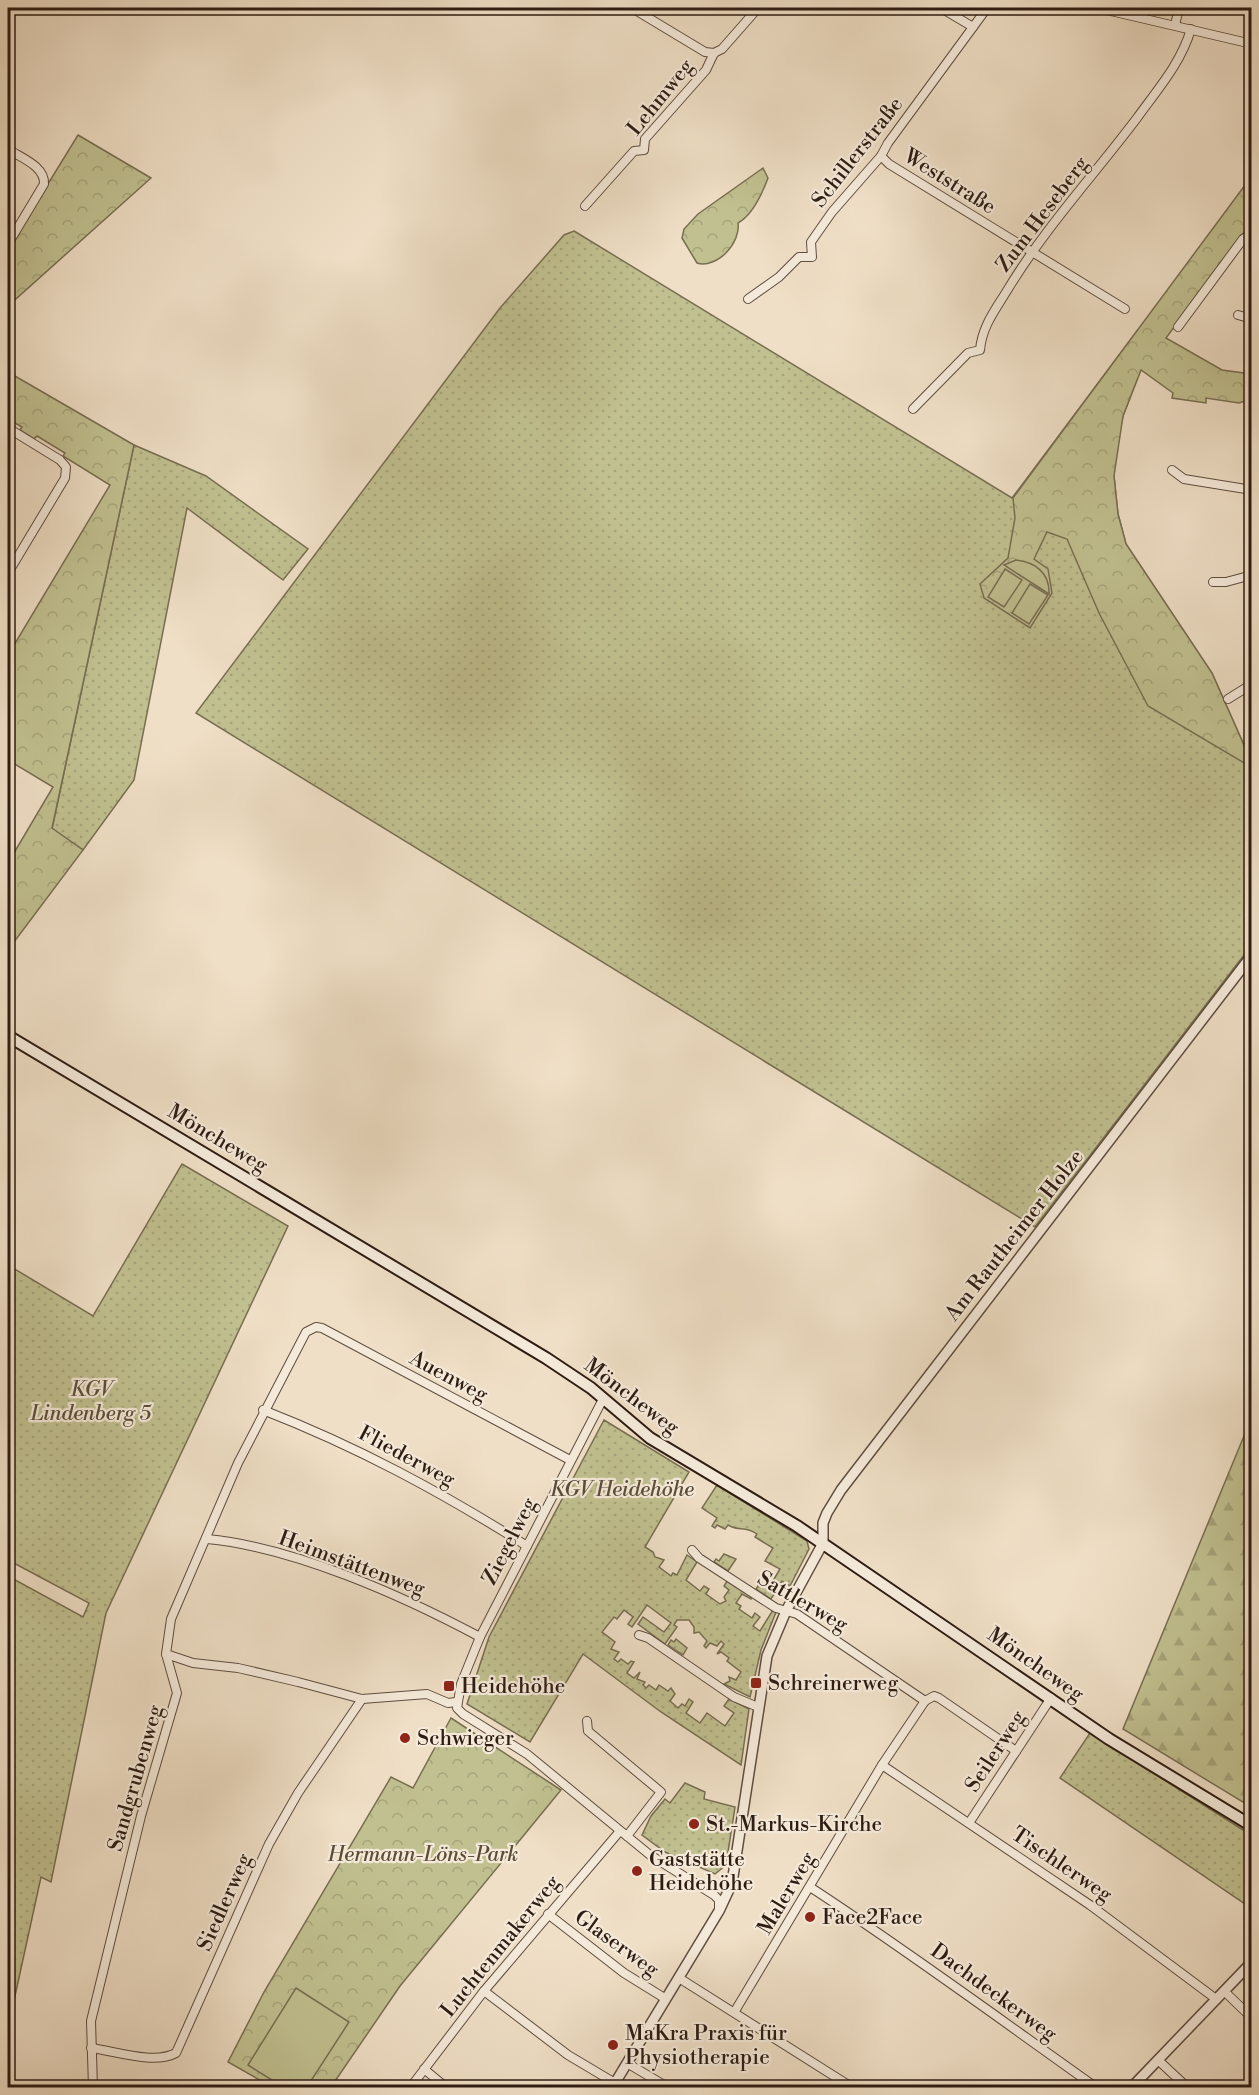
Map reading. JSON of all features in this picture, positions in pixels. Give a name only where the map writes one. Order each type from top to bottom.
[{"type":"main road","name":"Möncheweg","points":[[8,1036],[546,1358],[603,1399],[650,1437],[823,1543],[1119,1746],[1251,1827]]},
{"type":"street","points":[[632,8],[705,52],[714,53]]},
{"type":"street","name":"Lehmweg","points":[[585,206],[634,151],[644,150],[645,139],[706,70],[714,53],[722,49],[758,8]]},
{"type":"street","points":[[942,8],[973,27]]},
{"type":"street","name":"Schillerstraße","points":[[748,299],[779,277],[799,257],[812,257],[811,242],[832,212],[881,156],[888,142],[987,8]]},
{"type":"street","points":[[1098,8],[1251,44]]},
{"type":"street","points":[[1175,25],[1179,8]]},
{"type":"street","name":"Zum Heseberg","points":[[913,410],[968,353],[980,350],[982,332],[1030,252],[1064,213],[1162,83],[1179,59],[1191,29]]},
{"type":"street","points":[[8,149],[40,170],[44,176],[44,184],[8,244]]},
{"type":"street","name":"Weststraße","points":[[881,156],[889,164],[1125,309]]},
{"type":"street","points":[[1178,327],[1243,239],[1251,232]]},
{"type":"street","points":[[1238,315],[1251,319]]},
{"type":"street","points":[[8,428],[60,460],[66,467],[65,478],[8,573]]},
{"type":"street","points":[[1172,470],[1184,479],[1251,490]]},
{"type":"street","points":[[1213,582],[1226,582],[1251,575]]},
{"type":"street","points":[[1228,699],[1251,684]]},
{"type":"street","name":"Am Rautheimer Holze","points":[[823,1543],[826,1513],[841,1491],[1251,956]]},
{"type":"street","name":"Auenweg","points":[[311,1329],[322,1328],[570,1460]]},
{"type":"street","name":"Sandgrubenweg","points":[[93,2088],[91,2021],[141,1816],[177,1693],[166,1654],[171,1619],[207,1539],[213,1516],[263,1410],[301,1340],[311,1329]]},
{"type":"street","name":"Ziegelweg","points":[[456,1702],[480,1636],[603,1399]]},
{"type":"street","name":"Fliederweg","points":[[263,1410],[395,1468],[527,1546]]},
{"type":"street","name":"Heimstättenweg","points":[[207,1539],[252,1546],[361,1582],[403,1598],[480,1636]]},
{"type":"street","points":[[484,1991],[568,2055],[614,2085],[719,1911],[735,1870],[767,1656],[786,1611],[823,1543]]},
{"type":"street","name":"Sattlerweg","points":[[692,1550],[699,1558],[776,1608],[797,1614],[925,1701],[934,1696],[939,1698],[1016,1751]]},
{"type":"street","points":[[639,1635],[655,1642],[734,1697],[758,1707]]},
{"type":"street","points":[[166,1654],[193,1663],[238,1668],[362,1699],[427,1694],[448,1702],[456,1702],[463,1714],[527,1754],[678,1874],[714,1895],[718,1900],[719,1911]]},
{"type":"street","name":"Seilerweg","points":[[969,1823],[1051,1698]]},
{"type":"street","name":"Siedlerweg","points":[[91,2048],[145,2056],[168,2056],[176,2053],[269,1844],[298,1793],[362,1699]]},
{"type":"street","name":"Malerweg","points":[[735,2011],[882,1765],[925,1701]]},
{"type":"street","name":"Luchtenmakerweg","points":[[410,2088],[484,1991],[548,1914],[661,1792],[588,1731],[587,1721]]},
{"type":"street","name":"Tischlerweg","points":[[882,1765],[1105,1915],[1216,1999]]},
{"type":"street","name":"Dachdeckerweg","points":[[810,1887],[906,1949],[954,1988],[1097,2088]]},
{"type":"street","name":"Glaserweg","points":[[548,1914],[624,1973],[666,2000]]},
{"type":"street","points":[[1131,2088],[1251,1962]]},
{"type":"street","points":[[679,1978],[735,2011],[854,2088]]},
{"type":"street","points":[[1224,1991],[1251,2018]]},
{"type":"street","points":[[1158,2060],[1188,2088]]},
{"type":"street","points":[[627,2063],[669,2088]]},
{"type":"street","points":[[424,2069],[447,2088]]},
{"type":"green space","points":[[78,135],[151,178],[8,306],[8,249]]},
{"type":"green space","points":[[763,168],[768,178],[766,184],[753,209],[738,223],[736,239],[732,246],[720,258],[712,262],[697,263],[682,238],[684,229],[698,214]]},
{"type":"green space","points":[[1251,177],[1251,223],[1166,338],[1222,370],[1251,374],[1251,399],[1239,403],[1206,398],[1206,403],[1172,398],[1173,393],[1141,370],[1123,416],[1114,476],[1118,514],[1126,544],[1212,673],[1251,761],[1251,767],[1148,706],[1099,613],[1067,539],[1047,532],[1034,559],[1048,569],[1052,593],[1030,628],[984,598],[980,584],[1008,558],[1015,518],[1013,498]]},
{"type":"green space","points":[[574,231],[1012,498],[1137,331],[1141,369],[1123,416],[1116,448],[1114,476],[1118,514],[1126,544],[1212,673],[1251,761],[1251,946],[1035,1227],[196,713],[500,308],[564,235]]},
{"type":"green space","points":[[8,372],[134,445],[52,828],[83,850],[8,950],[8,863],[53,787],[8,760],[8,655],[110,485],[63,456],[65,453],[37,436],[34,439],[20,430],[22,427],[8,419]]},
{"type":"green space","points":[[134,445],[206,476],[308,549],[283,580],[187,508],[134,780],[83,850],[52,829]]},
{"type":"green space","points":[[1016,560],[1029,563],[1040,570],[1047,580],[1049,594],[1004,565]]},
{"type":"green space","points":[[1005,569],[1022,580],[1004,607],[988,597]]},
{"type":"green space","points":[[1030,584],[1048,595],[1029,624],[1012,613]]},
{"type":"green space","name":"KGV Lindenberg 5","points":[[182,1164],[288,1226],[106,1613],[51,1882],[41,1877],[8,2028],[8,1576],[83,1617],[89,1603],[8,1560],[8,1265],[93,1316]]},
{"type":"green space","points":[[1251,1419],[1251,1807],[1123,1729]]},
{"type":"green space","name":"KGV Heidehöhe","points":[[604,1420],[689,1472],[645,1547],[653,1552],[655,1557],[664,1560],[659,1567],[671,1576],[673,1573],[677,1575],[687,1555],[697,1562],[686,1580],[700,1591],[704,1586],[709,1589],[706,1594],[720,1604],[726,1601],[724,1597],[729,1590],[724,1586],[727,1581],[752,1597],[751,1599],[742,1594],[736,1603],[741,1606],[739,1609],[752,1618],[755,1613],[760,1617],[753,1626],[760,1631],[773,1610],[776,1612],[761,1650],[750,1697],[724,1684],[730,1681],[729,1677],[736,1680],[741,1672],[727,1661],[729,1658],[721,1652],[717,1654],[724,1644],[721,1641],[717,1646],[710,1643],[706,1648],[704,1646],[707,1641],[699,1632],[694,1633],[694,1627],[689,1620],[677,1620],[674,1625],[677,1627],[665,1644],[638,1624],[643,1617],[664,1632],[671,1623],[647,1605],[632,1627],[628,1624],[633,1617],[624,1610],[617,1619],[614,1617],[602,1632],[615,1642],[611,1649],[619,1652],[614,1659],[618,1662],[621,1659],[628,1664],[631,1661],[634,1662],[627,1673],[634,1678],[640,1672],[637,1679],[645,1682],[643,1685],[646,1688],[649,1685],[656,1690],[659,1685],[668,1691],[671,1688],[675,1694],[670,1701],[678,1708],[682,1704],[685,1706],[689,1699],[693,1702],[686,1713],[700,1723],[707,1713],[725,1726],[734,1713],[724,1706],[729,1699],[749,1709],[741,1765],[661,1712],[583,1654],[530,1742],[467,1704],[489,1637]]},
{"type":"green space","points":[[717,1485],[807,1541],[809,1549],[790,1586],[782,1581],[771,1599],[756,1589],[760,1583],[770,1586],[780,1569],[765,1561],[773,1548],[755,1537],[757,1534],[749,1530],[728,1525],[725,1529],[717,1525],[715,1528],[712,1526],[717,1518],[702,1508]]},
{"type":"green space","points":[[724,1554],[736,1559],[728,1571],[714,1562],[716,1559],[719,1561]]},
{"type":"green space","points":[[676,1639],[687,1648],[683,1655],[668,1645],[671,1640],[674,1642]]},
{"type":"green space","name":"Hermann-Löns-Park","points":[[451,1718],[561,1790],[400,1986],[331,2087],[272,2087],[228,2062],[264,1992],[391,1777],[413,1788]]},
{"type":"green space","points":[[1090,1733],[1251,1835],[1251,1908],[1060,1778]]},
{"type":"green space","points":[[685,1783],[705,1792],[704,1799],[735,1807],[726,1865],[715,1874],[665,1852],[642,1835],[651,1816],[665,1799],[670,1803]]},
{"type":"green space","points":[[296,1988],[349,2022],[307,2087],[283,2087],[248,2065]]},
{"type":"place","name":"Schreinerweg","points":[[756,1683]]},
{"type":"place","name":"Heidehöhe","points":[[449,1686]]},
{"type":"place","name":"Schwieger","points":[[405,1738]]},
{"type":"place","name":"St.-Markus-Kirche","points":[[694,1824]]},
{"type":"place","name":"Gaststätte Heidehöhe","points":[[637,1871]]},
{"type":"place","name":"Face2Face","points":[[810,1917]]},
{"type":"place","name":"MaKra Praxis für Physiotherapie","points":[[613,2045]]}]
